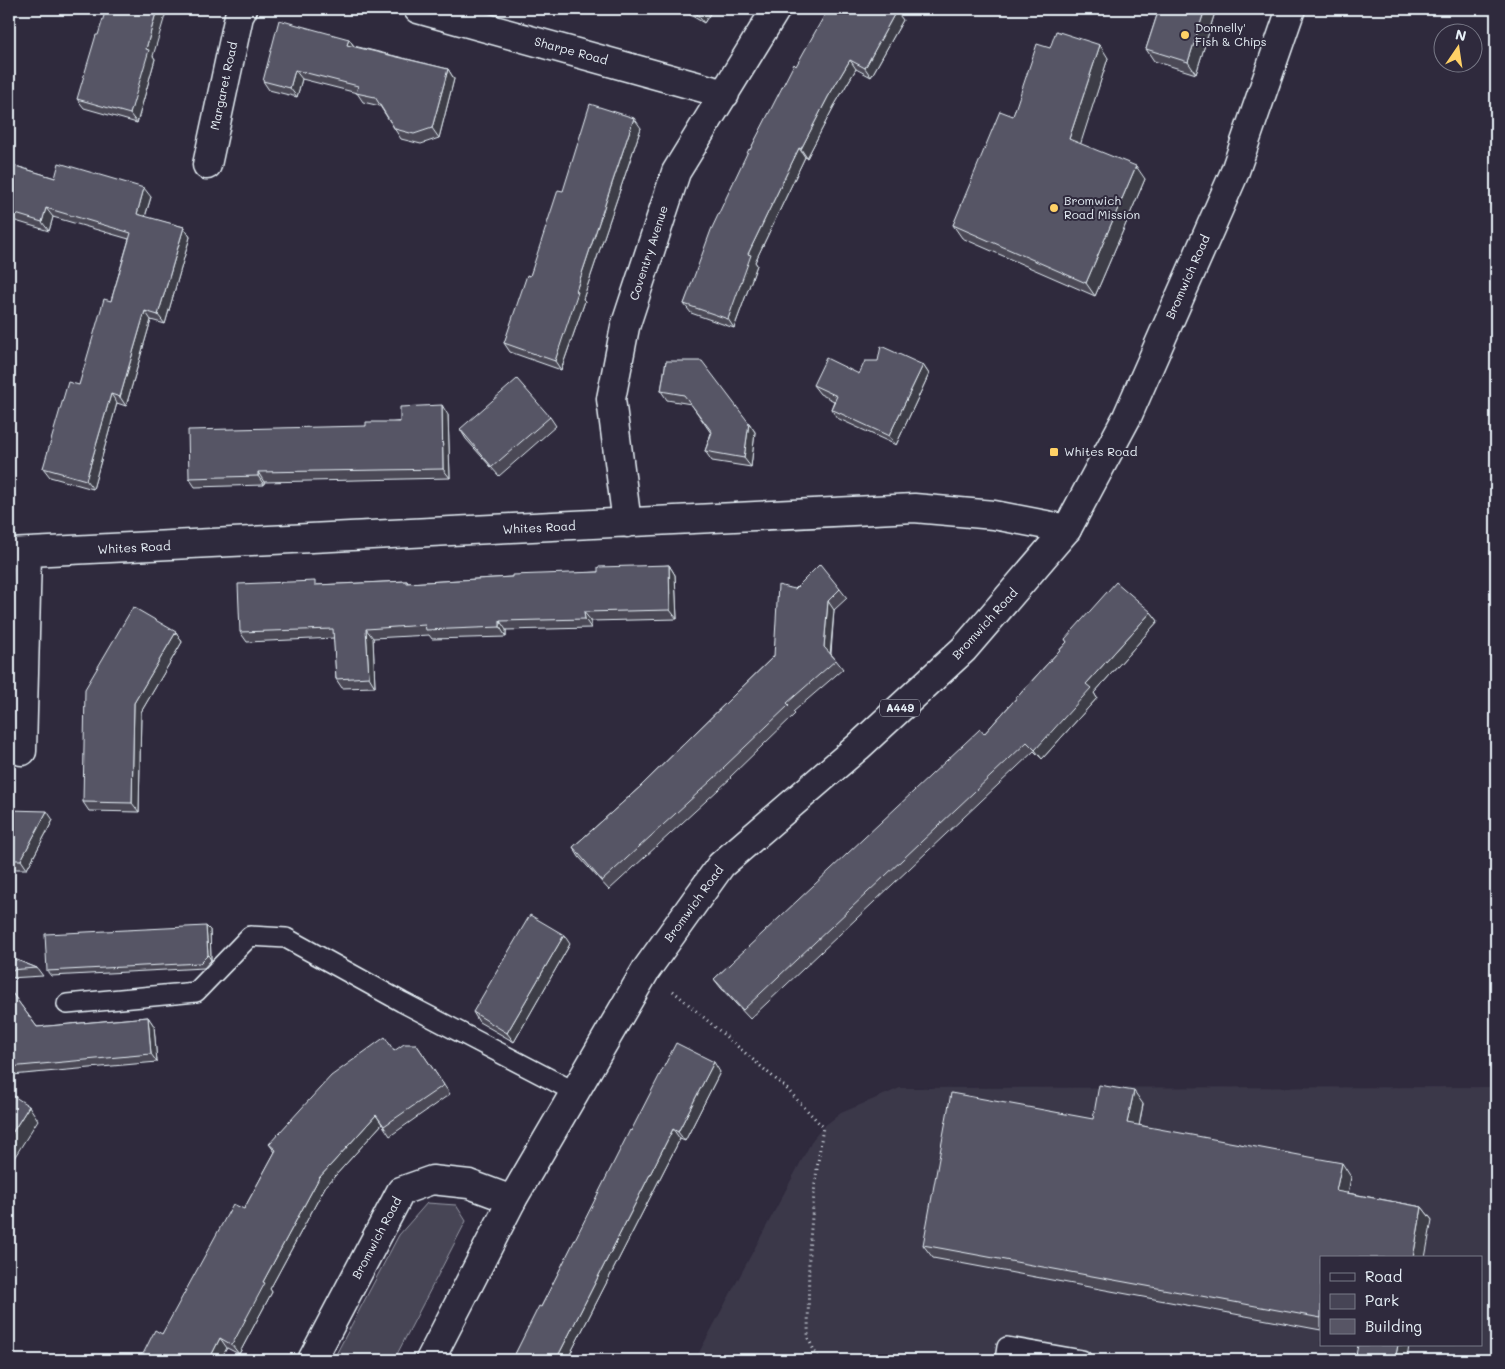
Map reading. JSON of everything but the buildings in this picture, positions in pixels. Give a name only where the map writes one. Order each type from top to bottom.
[{"type":"street","name":"Margaret Road","points":[[208,165],[239,16],[243,9]]},
{"type":"street","name":"Sharpe Road","points":[[418,9],[725,94]]},
{"type":"street","name":"Coventry Avenue","points":[[627,523],[611,399],[625,327],[676,172],[776,9]]},
{"type":"street","name":"Bromwich Road","points":[[430,1360],[512,1200],[646,970],[721,865],[858,747],[964,650],[1067,529],[1127,417],[1230,183],[1291,9]]},
{"type":"street","name":"Whites Road","points":[[18,553],[914,508],[994,515],[1067,529]]},
{"type":"street","points":[[18,553],[22,751]]},
{"type":"street","name":"Bromwich Road","points":[[312,1360],[401,1191],[432,1180],[469,1184],[512,1200]]},
{"type":"lane","points":[[67,1004],[196,992],[250,936],[286,938],[402,1002],[575,1092]]},
{"type":"lane","points":[[1005,1360],[1007,1347],[1082,1360]]},
{"type":"path","points":[[646,970],[786,1088],[823,1127],[815,1183],[809,1251],[808,1338],[819,1360]]},
{"type":"shaded area","points":[[1496,1087],[1496,1360],[695,1360],[813,1139],[823,1127],[841,1113],[900,1088]]},
{"type":"green space","points":[[427,1203],[456,1205],[466,1221],[394,1360],[333,1360],[399,1235]]},
{"type":"place","name":"Donnelly' Fish & Chips","points":[[1185,35]]},
{"type":"place","name":"Bromwich Road Mission","points":[[1054,208]]},
{"type":"place","name":"Whites Road","points":[[1054,452]]}]
